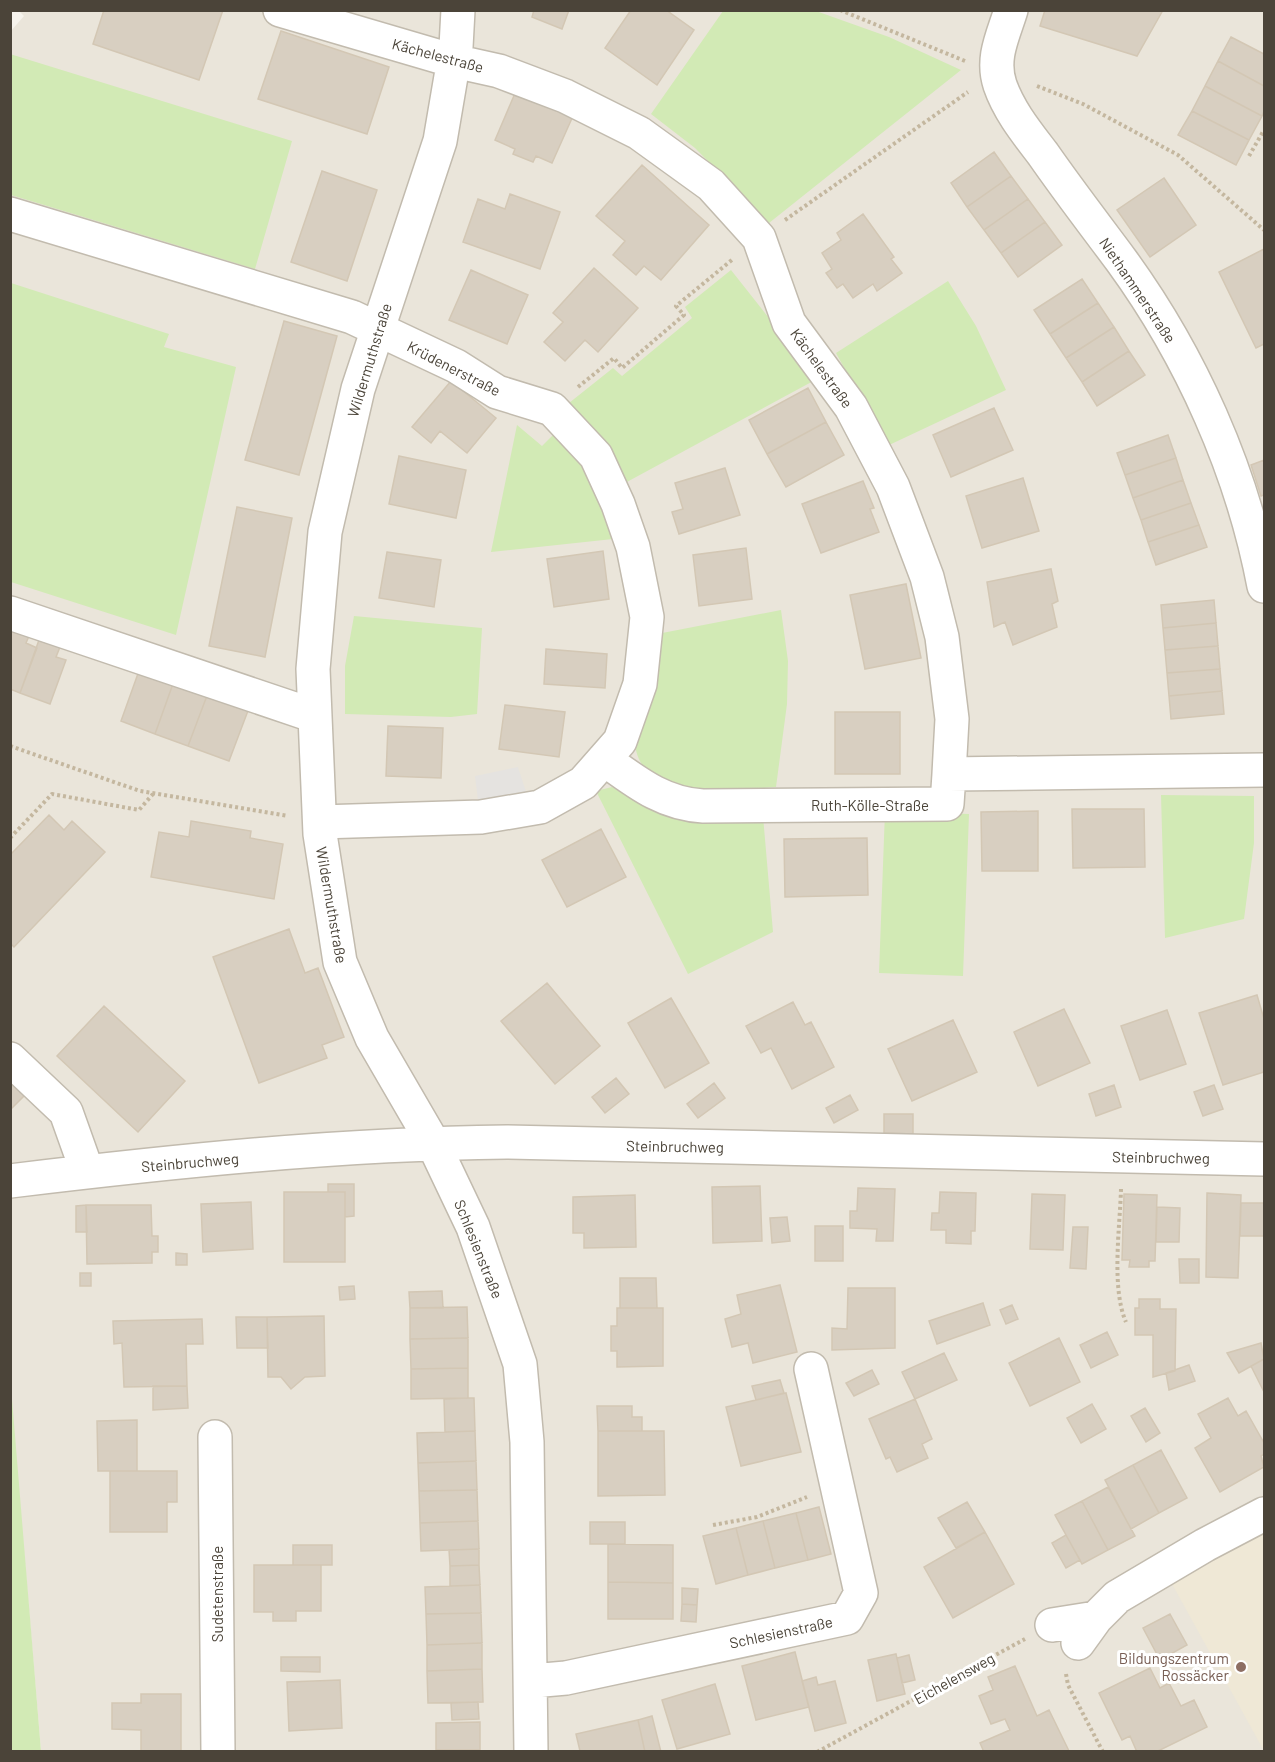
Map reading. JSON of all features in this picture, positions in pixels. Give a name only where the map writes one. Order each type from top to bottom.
[{"type":"street","name":"Kächelestraße","points":[[280,10],[454,61],[499,71],[565,96],[639,133],[711,184],[759,238],[789,323],[851,407],[893,487],[927,577],[942,637],[952,719],[949,774]]},
{"type":"street","name":"Wildermuthstraße","points":[[433,1143],[372,1038],[340,962],[320,822],[313,669],[325,531],[358,389],[440,141],[454,61],[458,10]]},
{"type":"street","name":"Niethammerstraße","points":[[1011,10],[996,56],[1000,84],[1016,117],[1166,326],[1203,399],[1232,469],[1256,544],[1264,586]]},
{"type":"street","name":"Krüdenerstraße","points":[[10,214],[352,316],[456,366],[497,392],[552,409],[596,456],[618,504],[633,547],[647,617],[640,684],[620,741],[583,783],[540,807],[481,817],[320,822]]},
{"type":"street","points":[[10,613],[315,716]]},
{"type":"street","name":"Ruth-Kölle-Straße","points":[[604,759],[648,791],[688,805],[947,804],[949,774]]},
{"type":"street","points":[[949,774],[1264,770]]},
{"type":"street","points":[[10,1059],[66,1113],[87,1172]]},
{"type":"street","name":"Steinbruchweg","points":[[10,1181],[351,1147],[433,1143],[507,1142],[1264,1159]]},
{"type":"street","name":"Schlesienstraße","points":[[433,1143],[473,1227],[520,1364],[527,1442],[532,1681],[531,1752]]},
{"type":"street","name":"Schlesienstraße","points":[[532,1681],[566,1678],[847,1618],[854,1610],[861,1593],[811,1369]]},
{"type":"street","name":"Sudetenstraße","points":[[216,1437],[218,1752]]},
{"type":"street","points":[[1052,1624],[1087,1631],[1117,1597],[1145,1579],[1264,1514]]},
{"type":"path","points":[[840,10],[970,63],[1083,104],[1178,155],[1264,230]]},
{"type":"path","points":[[1249,156],[1264,130]]},
{"type":"path","points":[[10,746],[153,794],[320,822]]},
{"type":"path","points":[[10,838],[52,794],[139,810],[153,794]]},
{"type":"path","points":[[1122,1155],[1119,1284],[1121,1311],[1126,1322]]},
{"type":"path","points":[[713,1525],[758,1517],[838,1484]]},
{"type":"path","name":"Eichelensweg","points":[[817,1752],[1052,1624]]},
{"type":"path","points":[[1068,1685],[1103,1752]]},
{"type":"shaded area","points":[[18,10],[1264,11],[1264,1751],[41,1751],[10,1387],[10,32],[24,16]]},
{"type":"shaded area","points":[[518,767],[526,792],[478,801],[475,776]]},
{"type":"shaded area","name":"Bildungszentrum Rossäcker","points":[[1264,1532],[1264,1751],[1171,1582]]},
{"type":"green space","points":[[723,11],[816,11],[889,37],[961,70],[769,223],[695,148],[651,114]]},
{"type":"green space","points":[[10,54],[292,141],[255,269],[11,195]]},
{"type":"green space","points":[[731,270],[817,379],[625,483],[591,428],[569,403],[613,368],[622,376],[692,318],[685,307]]},
{"type":"green space","points":[[948,281],[976,326],[1006,390],[887,446],[836,353]]},
{"type":"green space","points":[[11,283],[169,334],[164,347],[236,367],[176,635],[11,582]]},
{"type":"green space","points":[[517,425],[542,446],[557,431],[588,465],[613,539],[491,552]]},
{"type":"green space","points":[[781,610],[788,661],[787,704],[776,787],[689,790],[669,785],[652,776],[640,760],[634,734],[657,634]]},
{"type":"green space","points":[[354,616],[482,628],[477,714],[451,717],[345,714],[345,666]]},
{"type":"green space","points":[[612,787],[645,806],[677,813],[763,816],[773,932],[688,974],[596,791]]},
{"type":"green space","points":[[1161,795],[1254,796],[1254,843],[1244,919],[1165,938]]},
{"type":"green space","points":[[885,811],[969,814],[963,976],[879,973]]},
{"type":"green space","points":[[11,1387],[41,1751],[11,1751]]},
{"type":"building","points":[[104,10],[223,10],[199,80],[93,44]]},
{"type":"building","points":[[534,10],[569,10],[562,29],[532,17]]},
{"type":"building","points":[[631,10],[666,10],[694,30],[657,85],[605,48]]},
{"type":"building","points":[[1045,10],[1163,10],[1137,56],[1040,26]]},
{"type":"building","points":[[281,31],[389,67],[367,134],[258,99]]},
{"type":"building","points":[[1231,37],[1264,54],[1264,86],[1218,61]]},
{"type":"building","points":[[1218,61],[1264,86],[1262,116],[1205,86]]},
{"type":"building","points":[[1205,86],[1262,116],[1249,140],[1192,111]]},
{"type":"building","points":[[516,91],[573,116],[552,163],[536,156],[533,162],[513,154],[515,149],[495,140]]},
{"type":"building","points":[[1192,111],[1249,140],[1236,165],[1178,135]]},
{"type":"building","points":[[994,152],[1011,176],[967,207],[951,183]]},
{"type":"building","points":[[642,165],[709,225],[661,280],[644,266],[636,275],[613,255],[625,241],[596,216]]},
{"type":"building","points":[[322,171],[377,190],[347,281],[291,262]]},
{"type":"building","points":[[1011,176],[1028,199],[984,230],[967,207]]},
{"type":"building","points":[[1164,178],[1196,225],[1150,257],[1117,210]]},
{"type":"building","points":[[510,194],[560,212],[540,269],[463,242],[478,199],[505,209]]},
{"type":"building","points":[[1028,199],[1045,222],[1001,253],[984,230]]},
{"type":"building","points":[[863,214],[894,257],[891,259],[902,273],[877,291],[873,284],[853,298],[843,284],[837,288],[826,273],[832,269],[822,253],[841,240],[837,233]]},
{"type":"building","points":[[1045,222],[1062,245],[1018,277],[1001,253]]},
{"type":"building","points":[[1264,249],[1264,344],[1256,348],[1219,272]]},
{"type":"building","points":[[594,268],[638,308],[598,352],[585,340],[565,361],[544,342],[563,322],[553,313]]},
{"type":"building","points":[[471,270],[528,295],[507,344],[449,320]]},
{"type":"building","points":[[1082,279],[1098,303],[1050,334],[1034,310]]},
{"type":"building","points":[[1098,303],[1114,327],[1066,358],[1050,334]]},
{"type":"building","points":[[284,321],[337,336],[299,475],[245,460]]},
{"type":"building","points":[[1114,327],[1129,351],[1082,382],[1066,358]]},
{"type":"building","points":[[1129,351],[1145,375],[1097,406],[1082,382]]},
{"type":"building","points":[[451,381],[496,418],[467,453],[440,431],[431,443],[412,427]]},
{"type":"building","points":[[808,388],[826,422],[767,454],[749,420]]},
{"type":"building","points":[[994,408],[1013,450],[951,477],[933,435]]},
{"type":"building","points":[[826,422],[844,455],[786,487],[767,454]]},
{"type":"building","points":[[1168,435],[1176,458],[1125,475],[1117,453]]},
{"type":"building","points":[[399,456],[466,470],[456,518],[389,504]]},
{"type":"building","points":[[1176,458],[1183,480],[1133,498],[1125,475]]},
{"type":"building","points":[[1264,460],[1264,495],[1261,496],[1251,465]]},
{"type":"building","points":[[725,468],[740,515],[679,534],[672,512],[683,509],[675,483]]},
{"type":"building","points":[[1023,478],[1039,531],[982,548],[966,496]]},
{"type":"building","points":[[1183,480],[1191,503],[1141,520],[1133,498]]},
{"type":"building","points":[[863,481],[874,508],[870,509],[879,532],[821,553],[802,504]]},
{"type":"building","points":[[1191,503],[1199,525],[1148,542],[1141,520]]},
{"type":"building","points":[[237,507],[292,518],[265,657],[209,646]]},
{"type":"building","points":[[1199,525],[1207,547],[1156,565],[1148,542]]},
{"type":"building","points":[[746,548],[752,599],[699,606],[693,555]]},
{"type":"building","points":[[603,551],[609,599],[554,607],[547,559]]},
{"type":"building","points":[[387,552],[441,560],[434,607],[379,598]]},
{"type":"building","points":[[1051,569],[1058,601],[1052,604],[1057,627],[1013,645],[1005,622],[994,627],[987,582]]},
{"type":"building","points":[[906,584],[921,658],[865,669],[850,595]]},
{"type":"building","points":[[1214,600],[1216,623],[1163,628],[1161,605]]},
{"type":"building","points":[[1216,623],[1218,646],[1165,650],[1163,628]]},
{"type":"building","points":[[10,629],[29,636],[26,643],[37,648],[20,693],[10,689]]},
{"type":"building","points":[[39,640],[60,647],[56,657],[66,660],[50,704],[20,693]]},
{"type":"building","points":[[1218,646],[1220,669],[1167,673],[1165,650]]},
{"type":"building","points":[[546,649],[607,654],[605,688],[544,684]]},
{"type":"building","points":[[140,668],[174,681],[155,734],[121,721]]},
{"type":"building","points":[[1220,669],[1222,691],[1169,696],[1167,673]]},
{"type":"building","points":[[174,681],[208,693],[188,746],[155,734]]},
{"type":"building","points":[[1222,691],[1224,714],[1171,719],[1169,696]]},
{"type":"building","points":[[208,693],[249,708],[229,761],[188,746]]},
{"type":"building","points":[[505,705],[565,712],[559,757],[499,749]]},
{"type":"building","points":[[835,712],[900,712],[900,774],[835,774]]},
{"type":"building","points":[[388,726],[443,728],[441,778],[386,776]]},
{"type":"building","points":[[1072,809],[1144,809],[1145,867],[1073,868]]},
{"type":"building","points":[[1038,811],[1038,871],[982,871],[981,812]]},
{"type":"building","points":[[49,815],[64,830],[72,821],[105,852],[14,947],[10,943],[10,855]]},
{"type":"building","points":[[191,821],[251,831],[250,838],[283,844],[274,899],[151,877],[159,832],[189,837]]},
{"type":"building","points":[[601,829],[626,877],[567,907],[542,860]]},
{"type":"building","points":[[867,838],[868,895],[785,897],[784,839]]},
{"type":"building","points":[[289,929],[305,973],[318,968],[344,1037],[322,1045],[327,1058],[259,1083],[213,957]]},
{"type":"building","points":[[547,983],[600,1046],[555,1084],[501,1021]]},
{"type":"building","points":[[1257,995],[1264,1019],[1264,1072],[1223,1085],[1199,1013]]},
{"type":"building","points":[[671,998],[709,1063],[665,1088],[628,1023]]},
{"type":"building","points":[[793,1002],[805,1025],[811,1022],[834,1067],[792,1089],[771,1048],[761,1053],[746,1026]]},
{"type":"building","points":[[104,1006],[185,1081],[138,1132],[57,1056]]},
{"type":"building","points":[[1064,1009],[1090,1063],[1038,1086],[1014,1032]]},
{"type":"building","points":[[1167,1010],[1186,1064],[1140,1080],[1121,1026]]},
{"type":"building","points":[[953,1020],[977,1072],[912,1101],[888,1049]]},
{"type":"building","points":[[10,1078],[26,1094],[10,1110]]},
{"type":"building","points":[[616,1078],[629,1094],[605,1113],[592,1097]]},
{"type":"building","points":[[714,1083],[725,1098],[698,1118],[687,1104]]},
{"type":"building","points":[[1114,1085],[1121,1107],[1096,1116],[1089,1094]]},
{"type":"building","points":[[1214,1085],[1223,1109],[1203,1116],[1194,1092]]},
{"type":"building","points":[[850,1095],[858,1110],[834,1123],[826,1108]]},
{"type":"building","points":[[884,1114],[913,1114],[913,1134],[884,1133]]},
{"type":"building","points":[[328,1184],[354,1184],[354,1216],[345,1217],[345,1192],[328,1192]]},
{"type":"building","points":[[760,1186],[762,1241],[713,1243],[712,1187]]},
{"type":"building","points":[[858,1188],[895,1189],[893,1241],[876,1241],[877,1229],[850,1228],[850,1211],[857,1211]]},
{"type":"building","points":[[284,1192],[345,1192],[345,1262],[284,1262]]},
{"type":"building","points":[[940,1192],[976,1193],[975,1231],[971,1231],[971,1244],[946,1243],[946,1230],[931,1230],[932,1213],[939,1213]]},
{"type":"building","points":[[1207,1193],[1241,1195],[1238,1278],[1206,1277]]},
{"type":"building","points":[[1032,1194],[1065,1195],[1063,1250],[1030,1249]]},
{"type":"building","points":[[1124,1194],[1157,1195],[1155,1261],[1149,1261],[1149,1267],[1129,1267],[1130,1260],[1122,1260]]},
{"type":"building","points":[[635,1195],[636,1247],[584,1248],[584,1233],[573,1233],[573,1197]]},
{"type":"building","points":[[251,1202],[253,1249],[203,1252],[201,1204]]},
{"type":"building","points":[[1241,1203],[1264,1203],[1264,1236],[1240,1236]]},
{"type":"building","points":[[86,1205],[87,1232],[76,1232],[76,1206]]},
{"type":"building","points":[[86,1205],[151,1205],[152,1236],[158,1236],[158,1252],[152,1252],[152,1263],[87,1264]]},
{"type":"building","points":[[1157,1207],[1180,1208],[1179,1242],[1156,1242]]},
{"type":"building","points":[[787,1217],[790,1241],[772,1243],[770,1218]]},
{"type":"building","points":[[815,1226],[843,1226],[843,1261],[815,1261]]},
{"type":"building","points":[[1073,1227],[1088,1227],[1086,1269],[1070,1268]]},
{"type":"building","points":[[176,1253],[187,1254],[187,1265],[176,1265]]},
{"type":"building","points":[[1179,1259],[1199,1259],[1199,1283],[1180,1283]]},
{"type":"building","points":[[80,1273],[91,1273],[91,1286],[80,1286]]},
{"type":"building","points":[[620,1278],[656,1278],[657,1308],[620,1308]]},
{"type":"building","points":[[780,1285],[797,1352],[753,1363],[748,1343],[732,1347],[725,1319],[741,1314],[737,1295]]},
{"type":"building","points":[[354,1286],[355,1299],[340,1300],[339,1287]]},
{"type":"building","points":[[848,1288],[895,1288],[895,1348],[832,1350],[832,1328],[847,1329]]},
{"type":"building","points":[[442,1291],[443,1308],[410,1308],[409,1292]]},
{"type":"building","points":[[1139,1299],[1160,1299],[1160,1309],[1176,1309],[1175,1371],[1153,1377],[1153,1335],[1135,1335],[1135,1308],[1139,1308]]},
{"type":"building","points":[[983,1303],[990,1325],[937,1344],[929,1321]]},
{"type":"building","points":[[1012,1305],[1018,1319],[1006,1324],[1000,1310]]},
{"type":"building","points":[[467,1307],[468,1338],[410,1339],[410,1308]]},
{"type":"building","points":[[617,1308],[663,1308],[663,1366],[617,1367],[617,1351],[611,1351],[611,1326],[617,1326]]},
{"type":"building","points":[[324,1316],[325,1376],[305,1377],[291,1389],[281,1377],[268,1377],[267,1317]]},
{"type":"building","points":[[236,1317],[267,1317],[268,1348],[237,1348]]},
{"type":"building","points":[[202,1319],[203,1344],[186,1344],[187,1386],[124,1387],[122,1343],[114,1344],[113,1321]]},
{"type":"building","points":[[1107,1332],[1118,1355],[1091,1368],[1080,1345]]},
{"type":"building","points":[[468,1338],[468,1368],[411,1369],[410,1339]]},
{"type":"building","points":[[1059,1338],[1080,1382],[1030,1406],[1009,1363]]},
{"type":"building","points":[[1261,1343],[1264,1359],[1239,1373],[1227,1353]]},
{"type":"building","points":[[944,1353],[957,1380],[915,1399],[902,1372]]},
{"type":"building","points":[[1264,1359],[1264,1392],[1251,1366]]},
{"type":"building","points":[[1189,1365],[1195,1381],[1169,1390],[1166,1373]]},
{"type":"building","points":[[468,1368],[468,1398],[411,1399],[411,1369]]},
{"type":"building","points":[[872,1370],[879,1384],[854,1396],[846,1383]]},
{"type":"building","points":[[780,1380],[784,1393],[756,1400],[752,1386]]},
{"type":"building","points":[[153,1386],[187,1386],[188,1408],[153,1410]]},
{"type":"building","points":[[786,1393],[801,1452],[741,1466],[726,1407]]},
{"type":"building","points":[[474,1398],[475,1431],[445,1432],[444,1399]]},
{"type":"building","points":[[1228,1398],[1238,1416],[1246,1411],[1264,1443],[1264,1454],[1261,1456],[1264,1467],[1220,1492],[1195,1448],[1211,1438],[1198,1414]]},
{"type":"building","points":[[915,1399],[932,1439],[922,1444],[928,1458],[897,1472],[890,1457],[886,1459],[869,1419]]},
{"type":"building","points":[[1092,1404],[1106,1429],[1081,1443],[1067,1418]]},
{"type":"building","points":[[597,1406],[632,1406],[632,1417],[642,1417],[642,1431],[598,1431]]},
{"type":"building","points":[[1145,1408],[1160,1433],[1146,1442],[1131,1416]]},
{"type":"building","points":[[137,1420],[137,1471],[98,1471],[97,1421]]},
{"type":"building","points":[[475,1431],[476,1461],[418,1463],[417,1433]]},
{"type":"building","points":[[598,1431],[664,1431],[665,1495],[598,1496]]},
{"type":"building","points":[[1161,1450],[1187,1498],[1159,1513],[1133,1465]]},
{"type":"building","points":[[476,1461],[477,1490],[419,1491],[418,1463]]},
{"type":"building","points":[[1133,1465],[1159,1513],[1131,1529],[1105,1480]]},
{"type":"building","points":[[110,1471],[177,1471],[177,1502],[167,1502],[167,1532],[110,1532]]},
{"type":"building","points":[[1108,1487],[1135,1536],[1108,1550],[1082,1501]]},
{"type":"building","points":[[477,1490],[478,1521],[420,1523],[419,1491]]},
{"type":"building","points":[[1082,1501],[1108,1550],[1082,1564],[1055,1515]]},
{"type":"building","points":[[967,1502],[985,1532],[956,1548],[938,1518]]},
{"type":"building","points":[[819,1507],[831,1554],[808,1560],[796,1513]]},
{"type":"building","points":[[796,1513],[808,1560],[775,1568],[763,1521]]},
{"type":"building","points":[[478,1521],[479,1549],[421,1551],[420,1523]]},
{"type":"building","points":[[763,1521],[775,1568],[748,1575],[736,1528]]},
{"type":"building","points":[[590,1522],[625,1522],[625,1544],[590,1544]]},
{"type":"building","points":[[736,1528],[748,1575],[716,1584],[703,1536]]},
{"type":"building","points":[[985,1532],[1014,1584],[953,1618],[924,1567]]},
{"type":"building","points":[[1066,1535],[1080,1560],[1066,1568],[1052,1543]]},
{"type":"building","points":[[608,1544],[673,1545],[673,1583],[608,1582]]},
{"type":"building","points":[[293,1545],[332,1545],[332,1565],[293,1565]]},
{"type":"building","points":[[479,1549],[479,1565],[450,1566],[449,1550]]},
{"type":"building","points":[[254,1565],[321,1565],[321,1611],[296,1611],[296,1621],[273,1621],[273,1612],[254,1612]]},
{"type":"building","points":[[479,1565],[480,1585],[450,1586],[450,1566]]},
{"type":"building","points":[[608,1582],[673,1583],[673,1619],[608,1619]]},
{"type":"building","points":[[480,1585],[481,1613],[426,1614],[425,1587]]},
{"type":"building","points":[[682,1588],[698,1589],[697,1605],[682,1604]]},
{"type":"building","points":[[682,1604],[697,1605],[696,1622],[681,1621]]},
{"type":"building","points":[[481,1613],[482,1643],[427,1645],[426,1614]]},
{"type":"building","points":[[1170,1614],[1187,1645],[1160,1660],[1143,1628]]},
{"type":"building","points":[[482,1643],[482,1669],[427,1671],[427,1645]]},
{"type":"building","points":[[795,1652],[809,1707],[756,1720],[742,1666]]},
{"type":"building","points":[[896,1654],[905,1694],[877,1701],[868,1660]]},
{"type":"building","points":[[909,1655],[915,1680],[902,1683],[897,1658]]},
{"type":"building","points":[[281,1657],[320,1657],[320,1672],[281,1671]]},
{"type":"building","points":[[1015,1666],[1037,1716],[1049,1710],[1069,1751],[984,1752],[980,1743],[1010,1730],[1005,1719],[991,1724],[979,1696],[993,1690],[988,1677]]},
{"type":"building","points":[[1150,1668],[1160,1688],[1169,1683],[1181,1706],[1194,1700],[1207,1727],[1156,1752],[1137,1752],[1130,1736],[1122,1740],[1099,1693]]},
{"type":"building","points":[[482,1669],[483,1702],[428,1703],[427,1671]]},
{"type":"building","points":[[816,1677],[818,1685],[835,1681],[846,1723],[815,1731],[802,1681]]},
{"type":"building","points":[[340,1680],[342,1728],[289,1731],[287,1682]]},
{"type":"building","points":[[715,1684],[730,1734],[677,1749],[662,1700]]},
{"type":"building","points":[[141,1694],[181,1694],[181,1752],[141,1752],[141,1730],[112,1729],[112,1703],[141,1703]]},
{"type":"building","points":[[478,1702],[479,1719],[452,1720],[451,1703]]},
{"type":"building","points":[[652,1716],[661,1752],[645,1752],[638,1720]]},
{"type":"building","points":[[638,1720],[645,1752],[580,1751],[576,1734]]},
{"type":"building","points":[[480,1722],[480,1750],[436,1750],[436,1723]]},
{"type":"place","name":"Bildungszentrum Rossäcker","points":[[1241,1667]]}]
